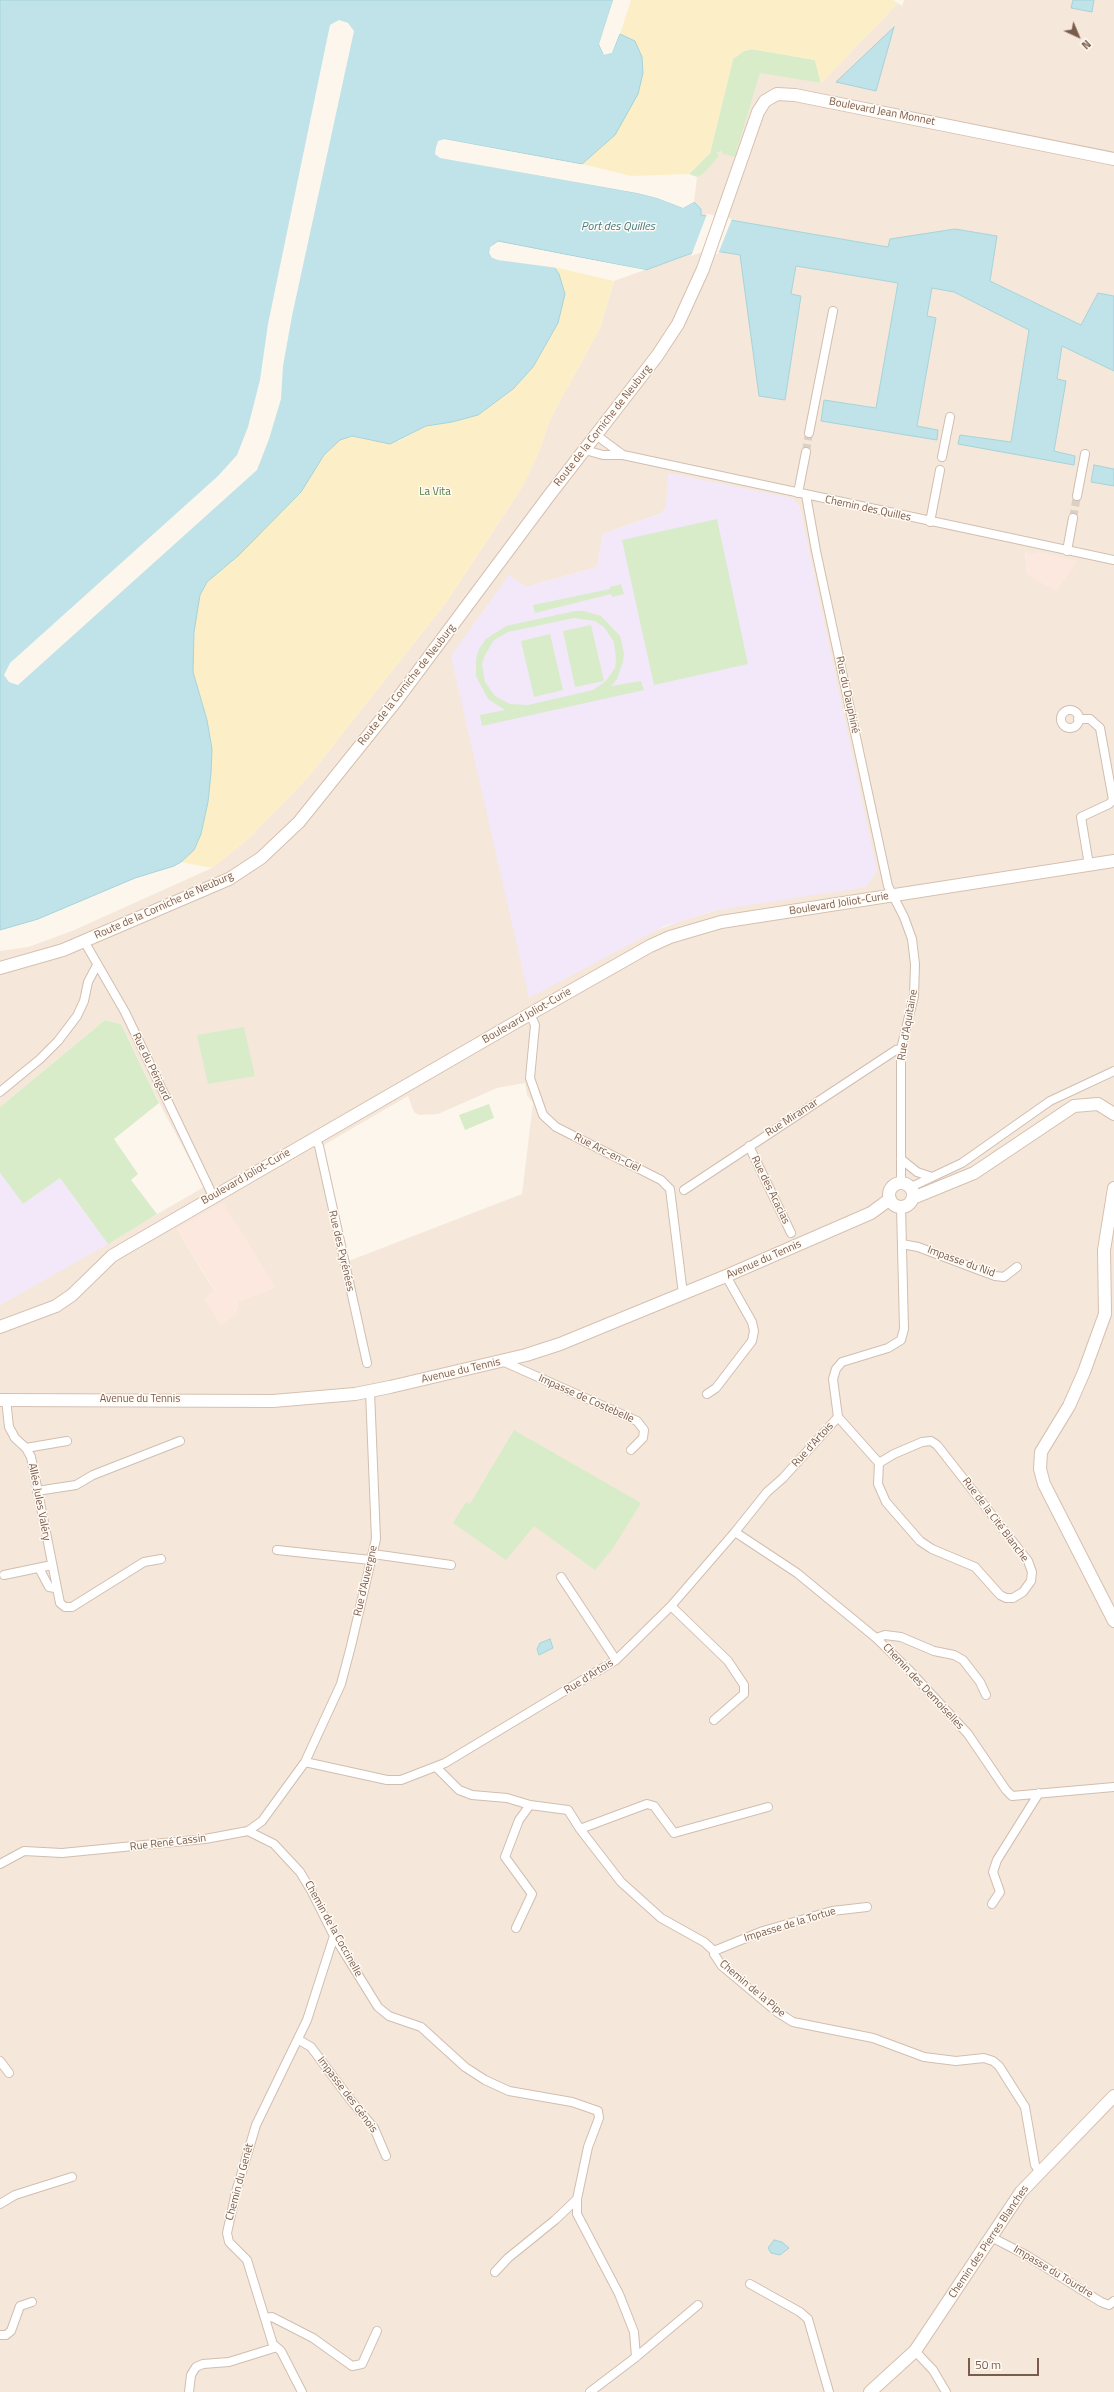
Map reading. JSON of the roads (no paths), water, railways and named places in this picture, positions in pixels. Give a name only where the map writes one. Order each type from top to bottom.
[{"type":"street","name":"Boulevard Jean Monnet","points":[[726,210],[758,112],[766,101],[777,94],[795,95],[1114,159]]},
{"type":"street","name":"Route de la Corniche de Neuburg","points":[[0,968],[21,963],[84,941],[229,879],[261,858],[279,843],[326,790],[396,701],[657,356],[678,324],[703,269],[726,210]]},
{"type":"street","points":[[809,433],[833,311]]},
{"type":"street","points":[[942,457],[950,417]]},
{"type":"street","name":"Chemin des Quilles","points":[[596,435],[623,455]]},
{"type":"street","name":"Chemin des Quilles","points":[[585,450],[602,455],[623,455],[930,522],[1114,560]]},
{"type":"street","points":[[798,493],[806,452]]},
{"type":"street","points":[[1077,496],[1085,454]]},
{"type":"street","points":[[930,522],[940,470]]},
{"type":"street","name":"Rue du Dauphiné","points":[[806,495],[816,551],[892,895]]},
{"type":"street","points":[[1067,551],[1074,518]]},
{"type":"street","points":[[1078,719],[1090,719],[1100,728],[1113,800],[1109,804],[1081,817],[1089,865]]},
{"type":"street","name":"Boulevard Joliot-Curie","points":[[0,1327],[56,1306],[80,1288],[112,1256],[530,1014],[650,946],[681,933],[721,922],[1114,861]]},
{"type":"street","name":"Rue d'Aquitaine","points":[[892,895],[908,928],[915,964],[914,996],[901,1049],[900,1159],[908,1189]]},
{"type":"street","name":"Rue du Périgord","points":[[84,941],[97,965],[104,973],[125,1012],[214,1196]]},
{"type":"street","points":[[0,1092],[40,1059],[58,1041],[77,1016],[84,1001],[88,982],[97,965]]},
{"type":"street","name":"Rue Arc-en-Ciel","points":[[530,1014],[535,1025],[530,1078],[542,1115],[556,1127],[661,1180],[670,1189],[683,1294]]},
{"type":"street","name":"Rue Miramar","points":[[684,1190],[896,1050],[901,1049]]},
{"type":"street","points":[[908,1189],[962,1163],[1050,1101],[1114,1071]]},
{"type":"street","points":[[908,1189],[908,1204],[901,1207],[896,1206],[890,1200],[890,1190],[894,1185],[908,1189],[974,1173],[1074,1106],[1098,1104],[1114,1114]]},
{"type":"street","name":"Rue des Pyrénées","points":[[314,1138],[318,1146],[367,1363]]},
{"type":"street","name":"Rue des Acacias","points":[[749,1146],[791,1233]]},
{"type":"street","points":[[900,1159],[917,1172],[932,1178]]},
{"type":"street","points":[[1114,1188],[1104,1250],[1105,1314],[1084,1372],[1069,1406],[1041,1452],[1040,1469],[1044,1484],[1114,1621]]},
{"type":"street","name":"Avenue du Tennis","points":[[3,1399],[272,1401],[370,1391],[502,1361],[560,1344],[726,1276],[871,1213],[890,1200]]},
{"type":"street","points":[[880,1463],[838,1417],[833,1379],[836,1369],[842,1362],[888,1348],[901,1340],[904,1329],[901,1207]]},
{"type":"street","name":"Impasse du Nid","points":[[902,1244],[918,1246],[995,1276],[1004,1277],[1017,1267]]},
{"type":"street","points":[[707,1394],[716,1388],[752,1340],[754,1331],[752,1322],[726,1276]]},
{"type":"street","name":"Impasse de Costebelle","points":[[502,1361],[637,1421],[644,1430],[643,1438],[631,1450]]},
{"type":"street","name":"Rue d'Auvergne","points":[[305,1762],[341,1684],[372,1557],[376,1519],[370,1391]]},
{"type":"street","name":"Allée Jules Valéry","points":[[3,1399],[10,1427],[15,1438],[26,1448],[31,1458],[52,1565],[55,1588],[60,1603],[65,1607],[72,1607],[144,1562],[161,1559]]},
{"type":"street","name":"Rue d'Artois","points":[[305,1762],[387,1780],[401,1780],[436,1767],[616,1660],[671,1606],[735,1532],[767,1492],[783,1478],[838,1417]]},
{"type":"street","points":[[26,1448],[67,1441]]},
{"type":"street","points":[[37,1491],[76,1485],[93,1475],[180,1441]]},
{"type":"street","name":"Rue de la Cité Blanche","points":[[922,1442],[931,1442],[937,1445],[1028,1561],[1032,1572],[1030,1581],[1023,1592],[1013,1598],[1006,1598],[1000,1595],[975,1567],[932,1550],[920,1541],[886,1502],[878,1484],[880,1463],[894,1454],[922,1442]]},
{"type":"street","name":"Chemin des Demoiselles","points":[[735,1532],[797,1573],[876,1638],[908,1668],[968,1734],[1006,1790],[1012,1796],[1019,1797],[1039,1793],[1114,1787]]},
{"type":"street","points":[[278,1550],[451,1565]]},
{"type":"street","points":[[4,1575],[52,1565]]},
{"type":"street","name":"Allée Jules Valéry","points":[[39,1568],[49,1586],[55,1588]]},
{"type":"street","points":[[561,1577],[616,1660]]},
{"type":"street","points":[[671,1606],[728,1661],[744,1685],[744,1694],[714,1720]]},
{"type":"street","points":[[876,1638],[885,1635],[901,1637],[934,1651],[954,1655],[963,1660],[980,1682],[986,1695]]},
{"type":"street","name":"Rue René Cassin","points":[[0,1864],[24,1851],[62,1853],[127,1848],[205,1839],[248,1831],[262,1821],[305,1762]]},
{"type":"street","name":"Chemin de la Pipe","points":[[436,1767],[459,1790],[472,1795],[507,1798],[530,1805],[568,1810],[580,1829],[621,1882],[661,1918],[704,1942],[714,1951],[714,1954],[722,1966],[777,2012],[793,2022],[873,2038],[924,2057],[956,2061],[984,2058],[992,2061],[999,2066],[1025,2106],[1035,2165],[1040,2172]]},
{"type":"street","points":[[992,1904],[1000,1892],[993,1872],[997,1860],[1039,1793]]},
{"type":"street","points":[[580,1829],[647,1804],[654,1806],[674,1833],[768,1807]]},
{"type":"street","points":[[516,1928],[532,1894],[505,1857],[519,1820],[530,1805]]},
{"type":"street","name":"Chemin de la Coccinelle","points":[[248,1831],[274,1844],[300,1872],[334,1936],[378,2007],[389,2016],[421,2027],[476,2075],[509,2091],[572,2102],[598,2111],[600,2118],[588,2147],[577,2198]]},
{"type":"street","name":"Impasse de la Tortue","points":[[714,1951],[763,1931],[832,1911],[867,1907]]},
{"type":"street","name":"Chemin du Genêt","points":[[274,2345],[247,2260],[229,2242],[227,2234],[236,2192],[256,2125],[299,2040],[334,1936]]},
{"type":"street","name":"Impasse des Génois","points":[[299,2040],[311,2047],[349,2098],[374,2128],[386,2156]]},
{"type":"street","points":[[0,2062],[9,2073]]},
{"type":"street","name":"Chemin des Pierres Blanches","points":[[870,2392],[915,2351],[1021,2192],[1114,2096]]},
{"type":"street","points":[[0,2204],[15,2195],[72,2177]]},
{"type":"street","points":[[496,2272],[508,2258],[556,2220],[577,2198]]},
{"type":"street","points":[[577,2198],[577,2214],[618,2294],[634,2332],[636,2357]]},
{"type":"street","name":"Impasse du Tourdre","points":[[991,2237],[1026,2255],[1101,2302],[1109,2305],[1114,2301]]},
{"type":"street","points":[[750,2284],[800,2312],[808,2319],[829,2392]]},
{"type":"street","points":[[0,2335],[6,2335],[11,2331],[20,2306],[32,2302]]},
{"type":"street","points":[[590,2392],[636,2357],[698,2305]]},
{"type":"street","points":[[266,2318],[272,2317],[313,2338],[352,2366],[362,2364],[377,2331]]},
{"type":"street","points":[[190,2392],[191,2375],[196,2367],[203,2364],[229,2362],[266,2352],[272,2350],[274,2345],[281,2351],[302,2392]]},
{"type":"street","points":[[915,2351],[933,2370],[946,2392]]},
{"type":"water","name":"Port des Quilles","points":[[0,0],[613,0],[599,45],[604,55],[612,53],[620,34],[635,41],[642,57],[643,73],[638,94],[615,135],[582,164],[444,139],[438,142],[436,154],[440,157],[637,193],[657,198],[683,208],[694,202],[701,209],[701,215],[888,247],[890,239],[955,229],[997,236],[990,281],[1081,325],[1098,293],[1114,296],[1114,371],[1062,346],[1057,379],[1066,381],[1054,451],[1075,456],[1074,465],[958,444],[960,435],[1011,442],[1029,330],[954,292],[932,288],[927,316],[936,318],[917,426],[938,430],[937,440],[821,421],[824,400],[876,408],[898,283],[796,266],[791,294],[801,296],[785,400],[759,396],[740,255],[703,249],[646,270],[498,241],[490,247],[489,253],[492,258],[554,267],[559,274],[565,294],[558,323],[533,367],[513,389],[478,415],[452,422],[426,426],[390,444],[352,436],[340,440],[324,455],[301,492],[239,555],[207,582],[200,595],[194,632],[193,672],[207,720],[212,749],[208,802],[201,834],[194,850],[181,862],[174,866],[135,878],[38,919],[0,930]]},
{"type":"water","points":[[1073,0],[1094,0],[1092,12],[1071,8]]},
{"type":"water","points":[[894,27],[876,91],[836,82]]},
{"type":"water","points":[[1094,465],[1114,469],[1114,486],[1091,482]]},
{"type":"water","points":[[550,1639],[553,1648],[539,1655],[537,1649],[540,1643]]},
{"type":"water","points":[[774,2240],[782,2242],[789,2248],[780,2255],[771,2253],[768,2248]]},
{"type":"tunnel","points":[[806,452],[809,433]]},
{"type":"tunnel","points":[[1073,518],[1077,496]]},
{"type":"park label","name":"La Vita","points":[[435,492]]}]
